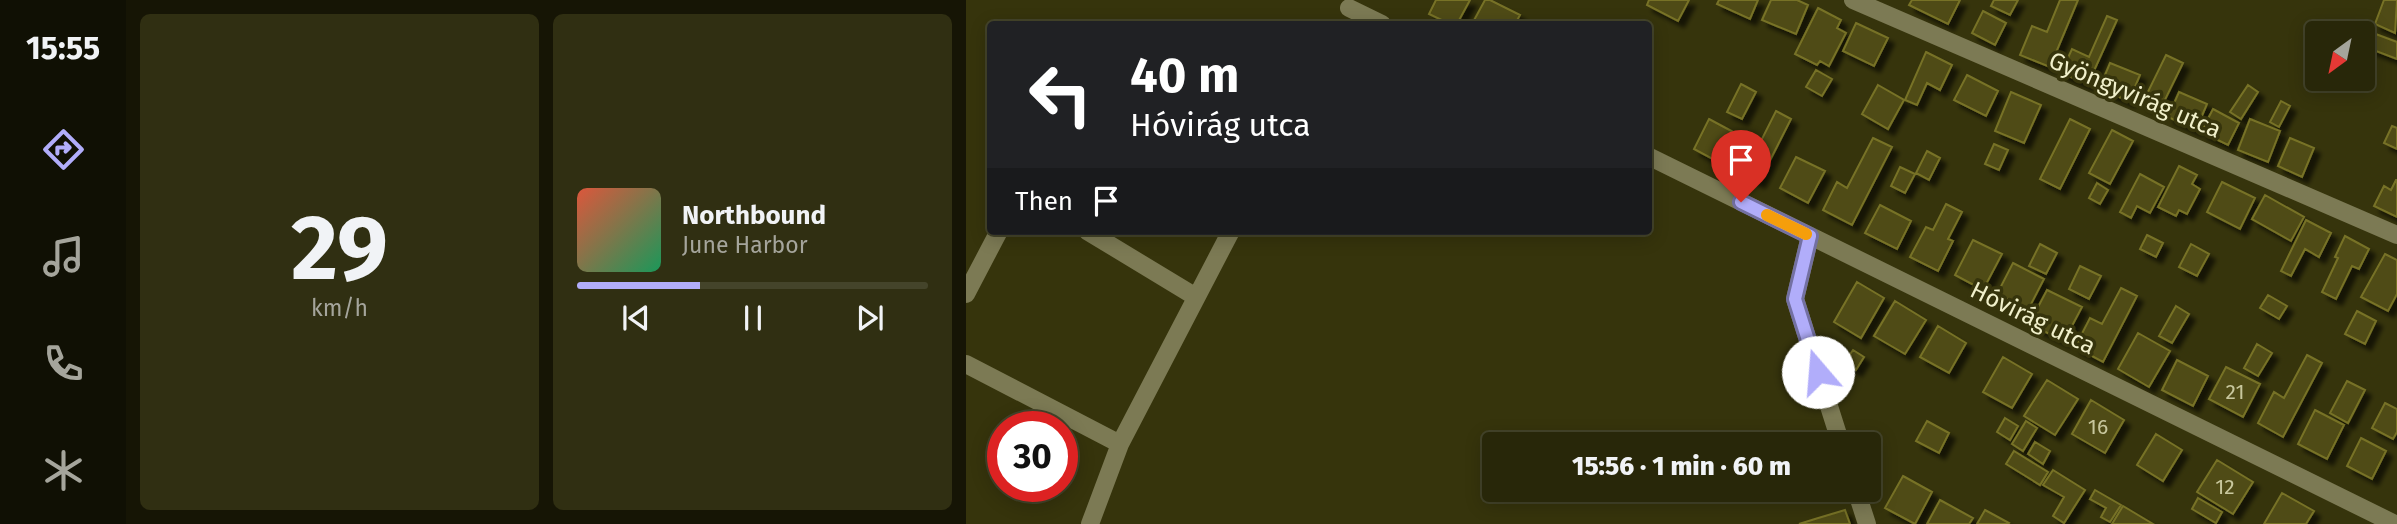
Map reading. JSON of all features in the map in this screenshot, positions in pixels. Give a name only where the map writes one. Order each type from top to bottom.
[{"type":"street","name":"Gyöngyvirág utca","points":[[1853,0],[2397,235]]},
{"type":"street","points":[[1348,11],[1374,21]]},
{"type":"street","name":"Hóvirág utca","points":[[1652,158],[2395,524]]},
{"type":"street","points":[[966,294],[997,235]]},
{"type":"street","points":[[1094,235],[1196,297]]},
{"type":"street","points":[[1090,524],[1120,444],[1229,235]]},
{"type":"street","points":[[1810,236],[1795,299],[1837,432]]},
{"type":"street","points":[[966,364],[1120,444]]},
{"type":"street","points":[[1860,502],[1867,524]]},
{"type":"building","points":[[1436,0],[1470,0],[1459,21],[1444,21],[1429,14]]},
{"type":"building","points":[[1485,0],[1520,15],[1517,21],[1474,21]]},
{"type":"building","points":[[1649,0],[1689,0],[1678,21],[1647,5]]},
{"type":"building","points":[[1719,0],[1758,0],[1750,19],[1717,4]]},
{"type":"building","points":[[1771,0],[1797,0],[1808,5],[1796,34],[1762,20]]},
{"type":"building","points":[[1912,0],[1960,0],[1948,24],[1909,5]]},
{"type":"building","points":[[1994,0],[2018,0],[2010,15],[1991,6]]},
{"type":"building","points":[[2060,0],[2078,0],[2050,67],[2020,55],[2032,26],[2047,32]]},
{"type":"building","points":[[2384,0],[2397,0],[2395,33],[2375,24]]},
{"type":"building","points":[[1818,8],[1841,20],[1837,28],[1846,33],[1829,66],[1820,61],[1817,65],[1795,54]]},
{"type":"building","points":[[1983,11],[2006,23],[1995,45],[1972,33]]},
{"type":"building","points":[[2107,16],[2117,20],[2088,84],[2061,73],[2072,49],[2089,57]]},
{"type":"building","points":[[1856,23],[1888,38],[1874,66],[1843,51]]},
{"type":"building","points":[[2375,34],[2397,42],[2397,59],[2375,51]]},
{"type":"building","points":[[1926,52],[1952,65],[1940,90],[1927,83],[1917,105],[1905,100]]},
{"type":"building","points":[[2166,55],[2183,63],[2159,112],[2142,104]]},
{"type":"building","points":[[2110,63],[2140,75],[2129,101],[2099,89]]},
{"type":"building","points":[[1816,70],[1832,79],[1822,96],[1806,87]]},
{"type":"building","points":[[1967,75],[1998,91],[1986,116],[1954,100]]},
{"type":"building","points":[[1741,84],[1756,92],[1742,119],[1727,112]]},
{"type":"building","points":[[1878,85],[1904,100],[1888,129],[1862,114]]},
{"type":"building","points":[[2248,85],[2258,92],[2241,119],[2230,112]]},
{"type":"building","points":[[2011,92],[2041,105],[2024,143],[1995,131]]},
{"type":"building","points":[[2179,92],[2207,104],[2196,130],[2168,117]]},
{"type":"building","points":[[2281,101],[2290,106],[2279,127],[2270,122]]},
{"type":"building","points":[[2213,109],[2239,123],[2228,145],[2201,132]]},
{"type":"building","points":[[1776,111],[1791,119],[1759,182],[1728,167],[1745,135],[1760,143]]},
{"type":"building","points":[[1709,119],[1737,134],[1722,164],[1694,149]]},
{"type":"building","points":[[2070,119],[2090,129],[2060,189],[2040,179]]},
{"type":"building","points":[[2250,119],[2280,131],[2268,162],[2238,150]]},
{"type":"building","points":[[2392,126],[2397,128],[2397,149],[2384,143]]},
{"type":"building","points":[[2112,130],[2133,141],[2110,184],[2089,173]]},
{"type":"building","points":[[1873,138],[1892,147],[1852,225],[1823,210],[1837,182],[1847,188]]},
{"type":"building","points":[[2290,138],[2314,148],[2302,177],[2278,166]]},
{"type":"building","points":[[1994,144],[2008,150],[1999,170],[1985,164]]},
{"type":"building","points":[[1927,151],[1940,158],[1929,180],[1916,173]]},
{"type":"building","points":[[1796,157],[1825,171],[1808,203],[1780,188]]},
{"type":"building","points":[[2179,166],[2197,175],[2192,184],[2200,189],[2187,214],[2179,210],[2176,216],[2158,207]]},
{"type":"building","points":[[1900,167],[1915,174],[1905,193],[1891,186]]},
{"type":"building","points":[[2140,174],[2164,187],[2150,213],[2137,206],[2131,218],[2120,212]]},
{"type":"building","points":[[2396,180],[2397,217],[2374,206],[2384,186],[2391,190]]},
{"type":"building","points":[[2222,182],[2255,198],[2240,229],[2207,212]]},
{"type":"building","points":[[2097,183],[2108,190],[2100,204],[2089,198]]},
{"type":"building","points":[[2265,195],[2304,217],[2291,241],[2252,219]]},
{"type":"building","points":[[1946,204],[1962,212],[1948,239],[1953,241],[1938,271],[1910,257],[1926,227],[1933,230]]},
{"type":"building","points":[[1880,205],[1911,221],[1897,249],[1865,233]]},
{"type":"building","points":[[2306,220],[2331,233],[2319,257],[2305,249],[2291,276],[2281,271]]},
{"type":"building","points":[[2147,235],[2163,243],[2156,257],[2140,249]]},
{"type":"building","points":[[2345,236],[2369,249],[2359,269],[2352,266],[2336,299],[2322,292]]},
{"type":"building","points":[[1973,240],[2002,254],[1983,290],[1955,275]]},
{"type":"building","points":[[2040,244],[2057,253],[2046,274],[2029,266]]},
{"type":"building","points":[[2191,244],[2209,254],[2197,276],[2179,267]]},
{"type":"building","points":[[2385,254],[2397,260],[2397,294],[2388,311],[2361,297]]},
{"type":"building","points":[[2013,263],[2044,279],[2028,310],[1997,294]]},
{"type":"building","points":[[2080,266],[2101,276],[2089,299],[2069,289]]},
{"type":"building","points":[[1857,282],[1884,298],[1861,338],[1834,322]]},
{"type":"building","points":[[2121,288],[2137,296],[2103,362],[2075,347],[2090,318],[2102,324]]},
{"type":"building","points":[[2047,290],[2082,307],[2064,341],[2029,324]]},
{"type":"building","points":[[2268,295],[2287,306],[2279,319],[2260,308]]},
{"type":"building","points":[[1895,301],[1926,320],[1905,354],[1874,336]]},
{"type":"building","points":[[2176,306],[2189,314],[2172,343],[2159,336]]},
{"type":"building","points":[[2357,311],[2376,321],[2365,344],[2345,334]]},
{"type":"building","points":[[1938,326],[1966,343],[1949,373],[1920,357]]},
{"type":"building","points":[[2138,333],[2170,351],[2149,387],[2118,369]]},
{"type":"building","points":[[2257,344],[2272,353],[2258,376],[2244,368]]},
{"type":"building","points":[[1853,350],[1864,357],[1856,370],[1844,363]]},
{"type":"building","points":[[2307,355],[2322,363],[2283,437],[2258,423],[2274,392],[2284,398]]},
{"type":"building","points":[[2003,357],[2032,374],[2012,408],[1983,392]]},
{"type":"building","points":[[2177,360],[2208,376],[2193,406],[2162,390]]},
{"type":"building","points":[[2226,367],[2260,384],[2243,417],[2209,399]]},
{"type":"building","points":[[2047,380],[2078,399],[2055,435],[2024,416]]},
{"type":"building","points":[[2347,381],[2365,390],[2348,423],[2330,413]]},
{"type":"building","points":[[2091,400],[2124,420],[2105,453],[2072,434]]},
{"type":"building","points":[[2385,403],[2397,409],[2397,432],[2393,439],[2372,428]]},
{"type":"building","points":[[2315,410],[2344,425],[2327,459],[2298,444]]},
{"type":"building","points":[[2005,418],[2018,426],[2010,440],[1997,432]]},
{"type":"building","points":[[1927,421],[1949,433],[1939,453],[1916,441]]},
{"type":"building","points":[[2026,421],[2037,428],[2023,451],[2012,444]]},
{"type":"building","points":[[2156,434],[2182,450],[2163,481],[2137,465]]},
{"type":"building","points":[[2361,438],[2386,451],[2372,479],[2347,466]]},
{"type":"building","points":[[2035,442],[2050,451],[2043,464],[2028,454]]},
{"type":"building","points":[[2014,451],[2048,472],[2040,485],[2006,464]]},
{"type":"building","points":[[2217,460],[2253,482],[2233,514],[2197,492]]},
{"type":"building","points":[[2053,470],[2085,490],[2064,523],[2053,516],[2064,497],[2043,485]]},
{"type":"building","points":[[1903,476],[1932,492],[1915,524],[1885,508]]},
{"type":"building","points":[[2095,490],[2121,505],[2110,522],[2101,517],[2106,508],[2090,499]]},
{"type":"building","points":[[2282,493],[2314,511],[2306,524],[2264,524]]},
{"type":"building","points":[[2198,498],[2222,512],[2216,523],[2192,509]]},
{"type":"building","points":[[1940,500],[1973,518],[1969,524],[1927,524]]},
{"type":"building","points":[[2123,506],[2153,524],[2112,524]]},
{"type":"building","points":[[1845,510],[1850,524],[1799,524],[1815,519]]},
{"type":"building","points":[[1985,510],[2009,523],[1977,524]]},
{"type":"slow traffic","points":[[1767,215],[1806,234]]},
{"type":"route","points":[[1741,202],[1810,236],[1795,299],[1818,372]]}]
